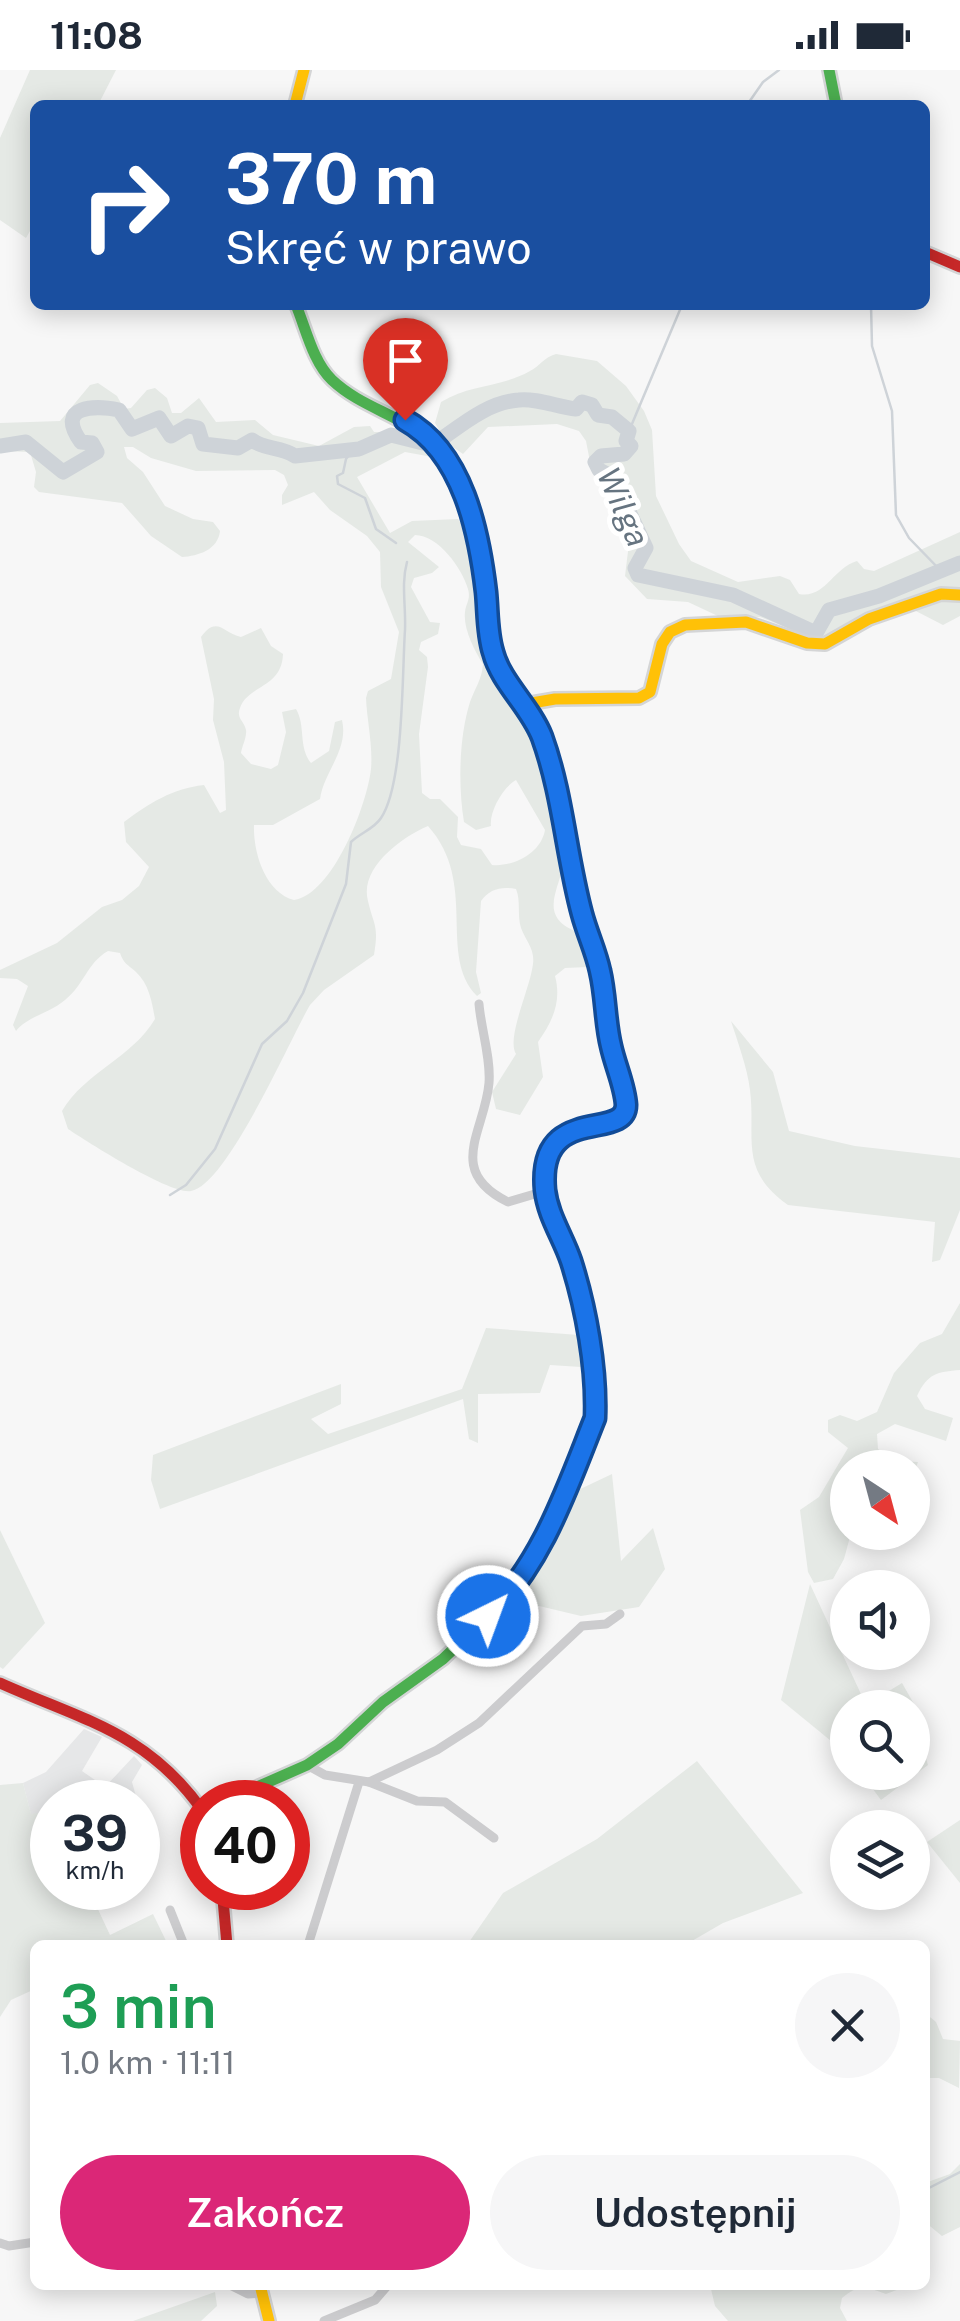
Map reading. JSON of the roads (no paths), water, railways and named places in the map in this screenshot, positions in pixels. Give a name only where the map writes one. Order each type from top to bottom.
[{"type":"street","points":[[296,100],[304,70]]},
{"type":"street","points":[[829,70],[835,100]]},
{"type":"street","points":[[930,254],[960,266]]},
{"type":"street","points":[[273,1780],[307,1765],[338,1744],[383,1702],[443,1659],[510,1594],[536,1557],[595,1418],[596,1394],[574,1271],[546,1191],[548,1156],[558,1138],[573,1130],[620,1118],[626,1111],[609,1038],[600,968],[581,912],[567,829],[544,743],[526,704],[494,656],[478,539],[468,503],[442,455],[417,427],[358,398],[332,380],[319,362],[298,310]]},
{"type":"street","points":[[526,704],[555,698],[640,698],[650,692],[662,644],[670,632],[685,625],[746,622],[807,643],[826,644],[870,620],[942,594],[960,595]]},
{"type":"street","points":[[479,1004],[489,1083],[472,1148],[477,1174],[494,1195],[508,1202],[546,1191]]},
{"type":"street","points":[[310,1940],[364,1782],[462,1735],[582,1626],[606,1624],[620,1614]]},
{"type":"street","points":[[0,1684],[142,1743],[183,1780]]},
{"type":"street","points":[[307,1765],[325,1775],[364,1782],[416,1801],[445,1802],[494,1838]]},
{"type":"street","points":[[170,1910],[182,1940]]},
{"type":"street","points":[[224,1910],[227,1940]]},
{"type":"street","points":[[0,2243],[9,2246],[30,2243]]},
{"type":"street","points":[[261,2290],[269,2321]]},
{"type":"street","points":[[324,2321],[366,2306],[383,2290]]},
{"type":"waterway","points":[[750,100],[763,82],[779,70]]},
{"type":"waterway","points":[[629,431],[680,310]]},
{"type":"waterway","points":[[871,310],[872,346],[892,411],[896,515],[909,538],[942,572]]},
{"type":"waterway","name":"Wilga","points":[[440,440],[477,414],[508,402],[533,400],[576,409],[582,402],[592,405],[598,415],[612,417],[629,431],[626,441],[631,446],[624,454],[601,456],[595,462],[599,470],[613,477],[646,548],[635,568],[638,575],[733,595],[816,633],[829,610],[879,596],[960,563]]},
{"type":"waterway","name":"Wilga","points":[[0,446],[26,442],[63,472],[97,452],[92,443],[81,442],[72,421],[75,414],[90,408],[119,410],[132,429],[159,418],[171,436],[188,426],[198,428],[203,444],[238,448],[252,440],[295,456],[359,449],[391,435],[427,444]]},
{"type":"waterway","points":[[353,450],[343,473],[337,476],[338,484],[365,498],[376,529],[396,543]]},
{"type":"waterway","points":[[170,1195],[186,1185],[215,1149],[262,1044],[287,1021],[303,993],[346,884],[351,842],[378,822],[389,802],[398,755],[407,562]]},
{"type":"waterway","points":[[930,2187],[960,2172]]}]
